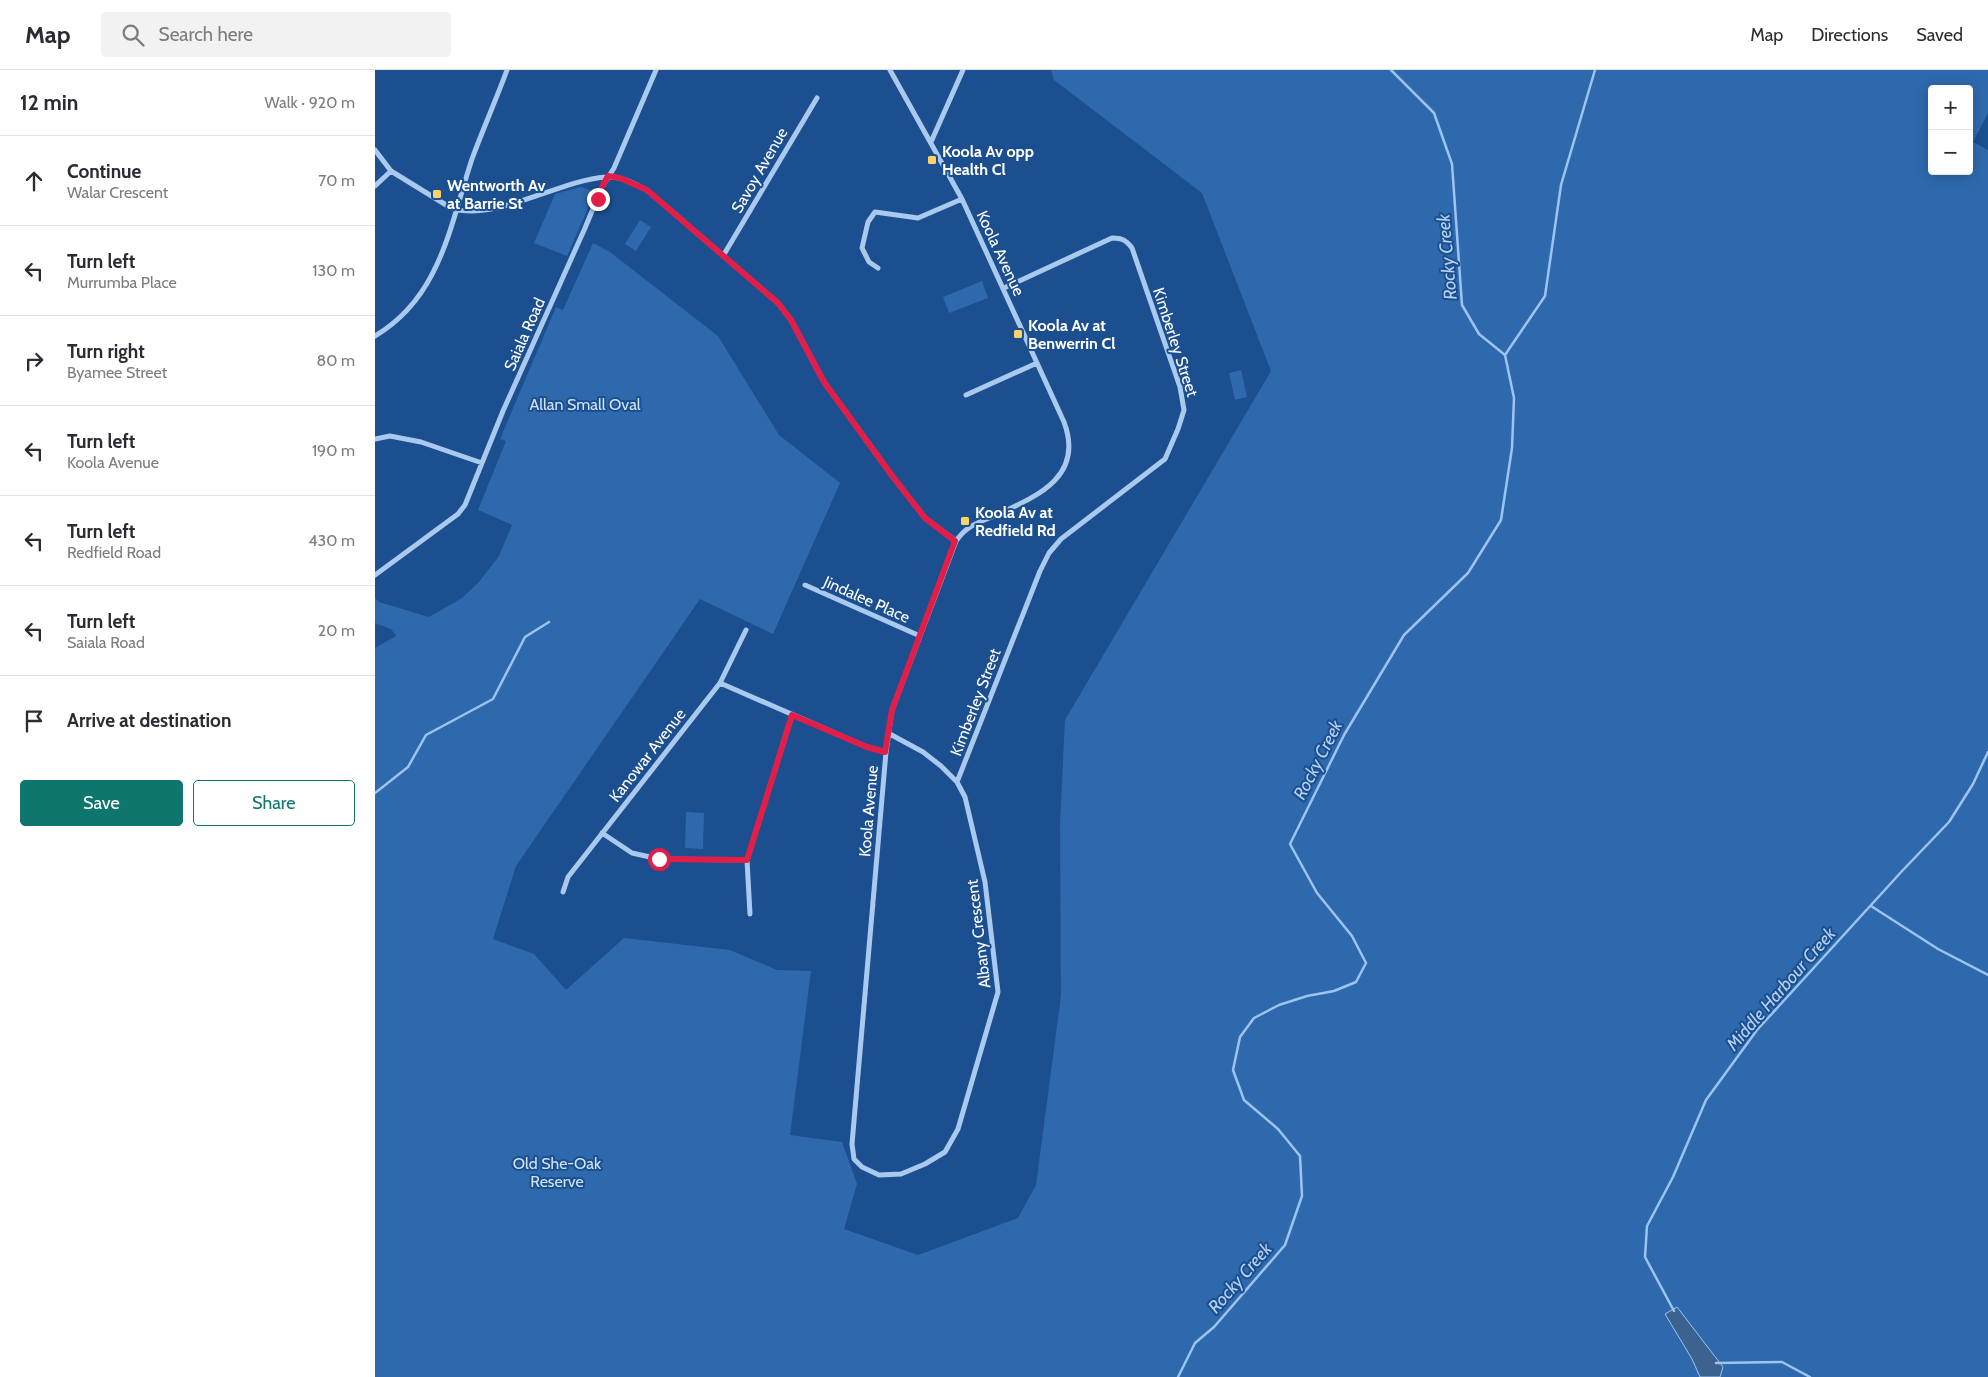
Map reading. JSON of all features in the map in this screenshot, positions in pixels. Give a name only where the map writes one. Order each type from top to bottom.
[{"type":"street","points":[[375,336],[403,314],[423,289],[443,253],[472,159],[507,70]]},
{"type":"street","name":"Saiala Road","points":[[375,575],[458,514],[465,506],[503,411],[602,187],[615,168],[656,70]]},
{"type":"street","name":"Koola Avenue","points":[[854,1159],[852,1144],[860,1036],[885,752],[892,710],[955,541],[967,529],[1035,497],[1055,482],[1067,461],[1069,436],[1004,288],[962,199],[890,70]]},
{"type":"street","points":[[931,142],[963,70]]},
{"type":"street","name":"Savoy Avenue","points":[[723,256],[817,98]]},
{"type":"street","points":[[375,150],[391,171],[457,210],[486,211],[571,184],[608,176],[620,178],[647,190],[778,303],[791,320],[824,382],[893,477],[925,518],[955,541]]},
{"type":"street","points":[[375,186],[391,171]]},
{"type":"street","points":[[878,268],[869,262],[862,248],[868,222],[875,212],[918,218],[962,199]]},
{"type":"street","name":"Kimberley Street","points":[[957,782],[1040,571],[1049,553],[1061,538],[1165,459],[1184,410],[1180,386],[1132,248],[1127,242],[1121,238],[1112,238],[1004,288]]},
{"type":"street","points":[[966,395],[1037,363]]},
{"type":"street","points":[[375,438],[390,436],[421,442],[482,463]]},
{"type":"street","name":"Jindalee Place","points":[[805,585],[920,636]]},
{"type":"street","name":"Kanowar Avenue","points":[[563,892],[568,877],[720,683],[746,630]]},
{"type":"street","points":[[720,683],[867,747],[885,752]]},
{"type":"street","points":[[750,914],[747,860],[792,715]]},
{"type":"street","name":"Albany Crescent","points":[[854,1159],[862,1167],[879,1175],[901,1174],[925,1164],[945,1152],[957,1129],[998,992],[985,882],[970,811],[965,797],[957,782],[941,766],[923,752],[887,733]]},
{"type":"street","points":[[602,833],[632,853],[659,859],[747,860]]},
{"type":"green space","points":[[1051,70],[1988,70],[1988,113],[1973,142],[1988,150],[1988,1377],[375,1377],[375,648],[396,636],[391,629],[375,623],[375,598],[379,602],[429,617],[462,598],[479,582],[499,556],[512,525],[478,510],[506,441],[500,439],[556,307],[563,310],[593,243],[610,252],[718,336],[779,435],[840,483],[773,634],[700,599],[516,866],[493,939],[534,954],[566,990],[624,938],[730,950],[777,970],[811,971],[790,1135],[842,1142],[857,1184],[844,1229],[918,1255],[1018,1218],[1036,1185],[1061,996],[1060,823],[1065,720],[1271,371],[1202,193],[1054,80]]},
{"type":"green space","points":[[581,187],[590,190],[592,199],[567,256],[534,243],[555,194]]},
{"type":"green space","points":[[640,220],[651,227],[636,251],[625,244]]},
{"type":"green space","points":[[982,281],[988,298],[949,313],[943,297]]},
{"type":"green space","points":[[1241,370],[1247,397],[1235,400],[1229,373]]},
{"type":"green space","points":[[686,812],[704,813],[703,849],[685,848]]},
{"type":"shaded area","points":[[1677,1307],[1723,1367],[1720,1377],[1700,1377],[1692,1359],[1665,1314]]},
{"type":"waterway","name":"Rocky Creek","points":[[1178,1377],[1195,1343],[1214,1327],[1285,1245],[1302,1196],[1300,1156],[1278,1129],[1244,1100],[1233,1070],[1240,1037],[1254,1018],[1279,1005],[1307,996],[1334,991],[1356,982],[1366,963],[1352,936],[1317,893],[1290,844],[1344,735],[1404,635],[1468,573],[1501,520],[1512,448],[1514,398],[1505,355],[1479,334],[1462,305],[1452,164],[1434,113],[1391,70]]},
{"type":"waterway","points":[[1505,355],[1545,296],[1561,185],[1595,70]]},
{"type":"waterway","points":[[375,793],[408,767],[426,735],[493,699],[525,637],[549,622]]},
{"type":"waterway","name":"Middle Harbour Creek","points":[[1674,1311],[1645,1257],[1647,1226],[1673,1177],[1706,1100],[1757,1030],[1949,822],[1973,784],[1988,752]]},
{"type":"waterway","points":[[1871,906],[1938,949],[1988,975]]},
{"type":"waterway","points":[[1716,1363],[1782,1362],[1810,1377]]},
{"type":"place","name":"Koola Av opp Health Cl","points":[[932,160]]},
{"type":"place","name":"Wentworth Av at Barrie St","points":[[437,194]]},
{"type":"place","name":"Koola Av at Benwerrin Cl","points":[[1018,334]]},
{"type":"place","name":"Koola Av at Redfield Rd","points":[[965,521]]},
{"type":"route","points":[[598,199],[608,176],[620,178],[647,190],[778,303],[791,320],[824,382],[893,477],[925,518],[955,541],[892,710],[885,752],[867,747],[792,715],[747,860],[659,859]]},
{"type":"park label","name":"Allan Small Oval","points":[[585,404]]},
{"type":"park label","name":"Old She-Oak Reserve","points":[[557,1172]]}]
